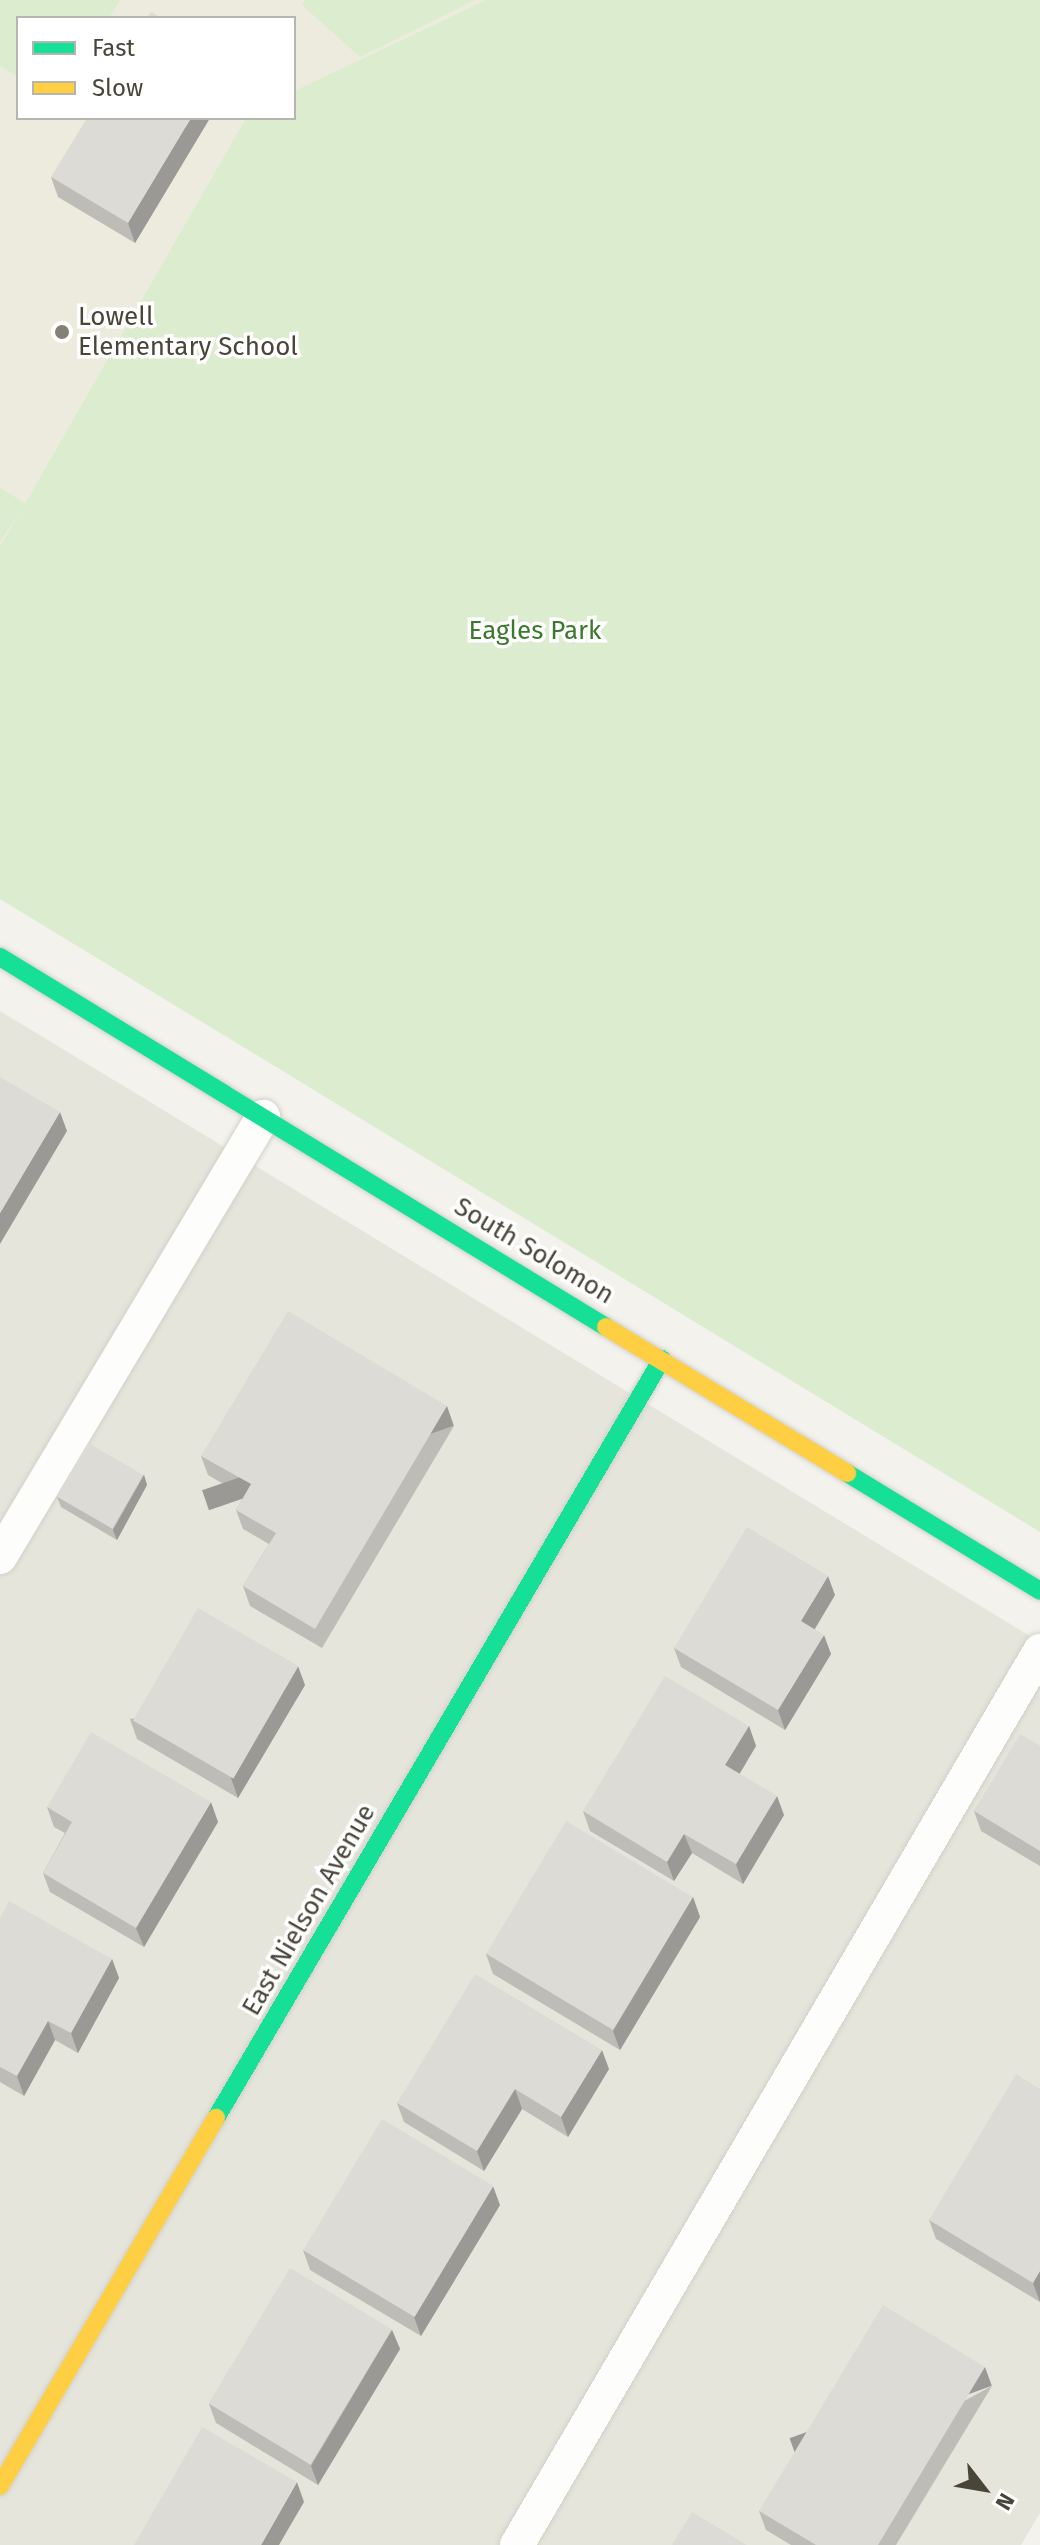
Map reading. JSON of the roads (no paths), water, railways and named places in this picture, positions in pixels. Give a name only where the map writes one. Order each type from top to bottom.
[{"type":"street","name":"South Solomon","points":[[0,957],[1040,1591]]},
{"type":"street","name":"East Nielson Avenue","points":[[0,2486],[662,1359]]},
{"type":"lane","points":[[0,1557],[263,1117]]},
{"type":"lane","points":[[517,2545],[1040,1651]]},
{"type":"place","name":"Lowell Elementary School","points":[[62,332]]},
{"type":"park label","name":"Eagles Park","points":[[535,631]]}]
